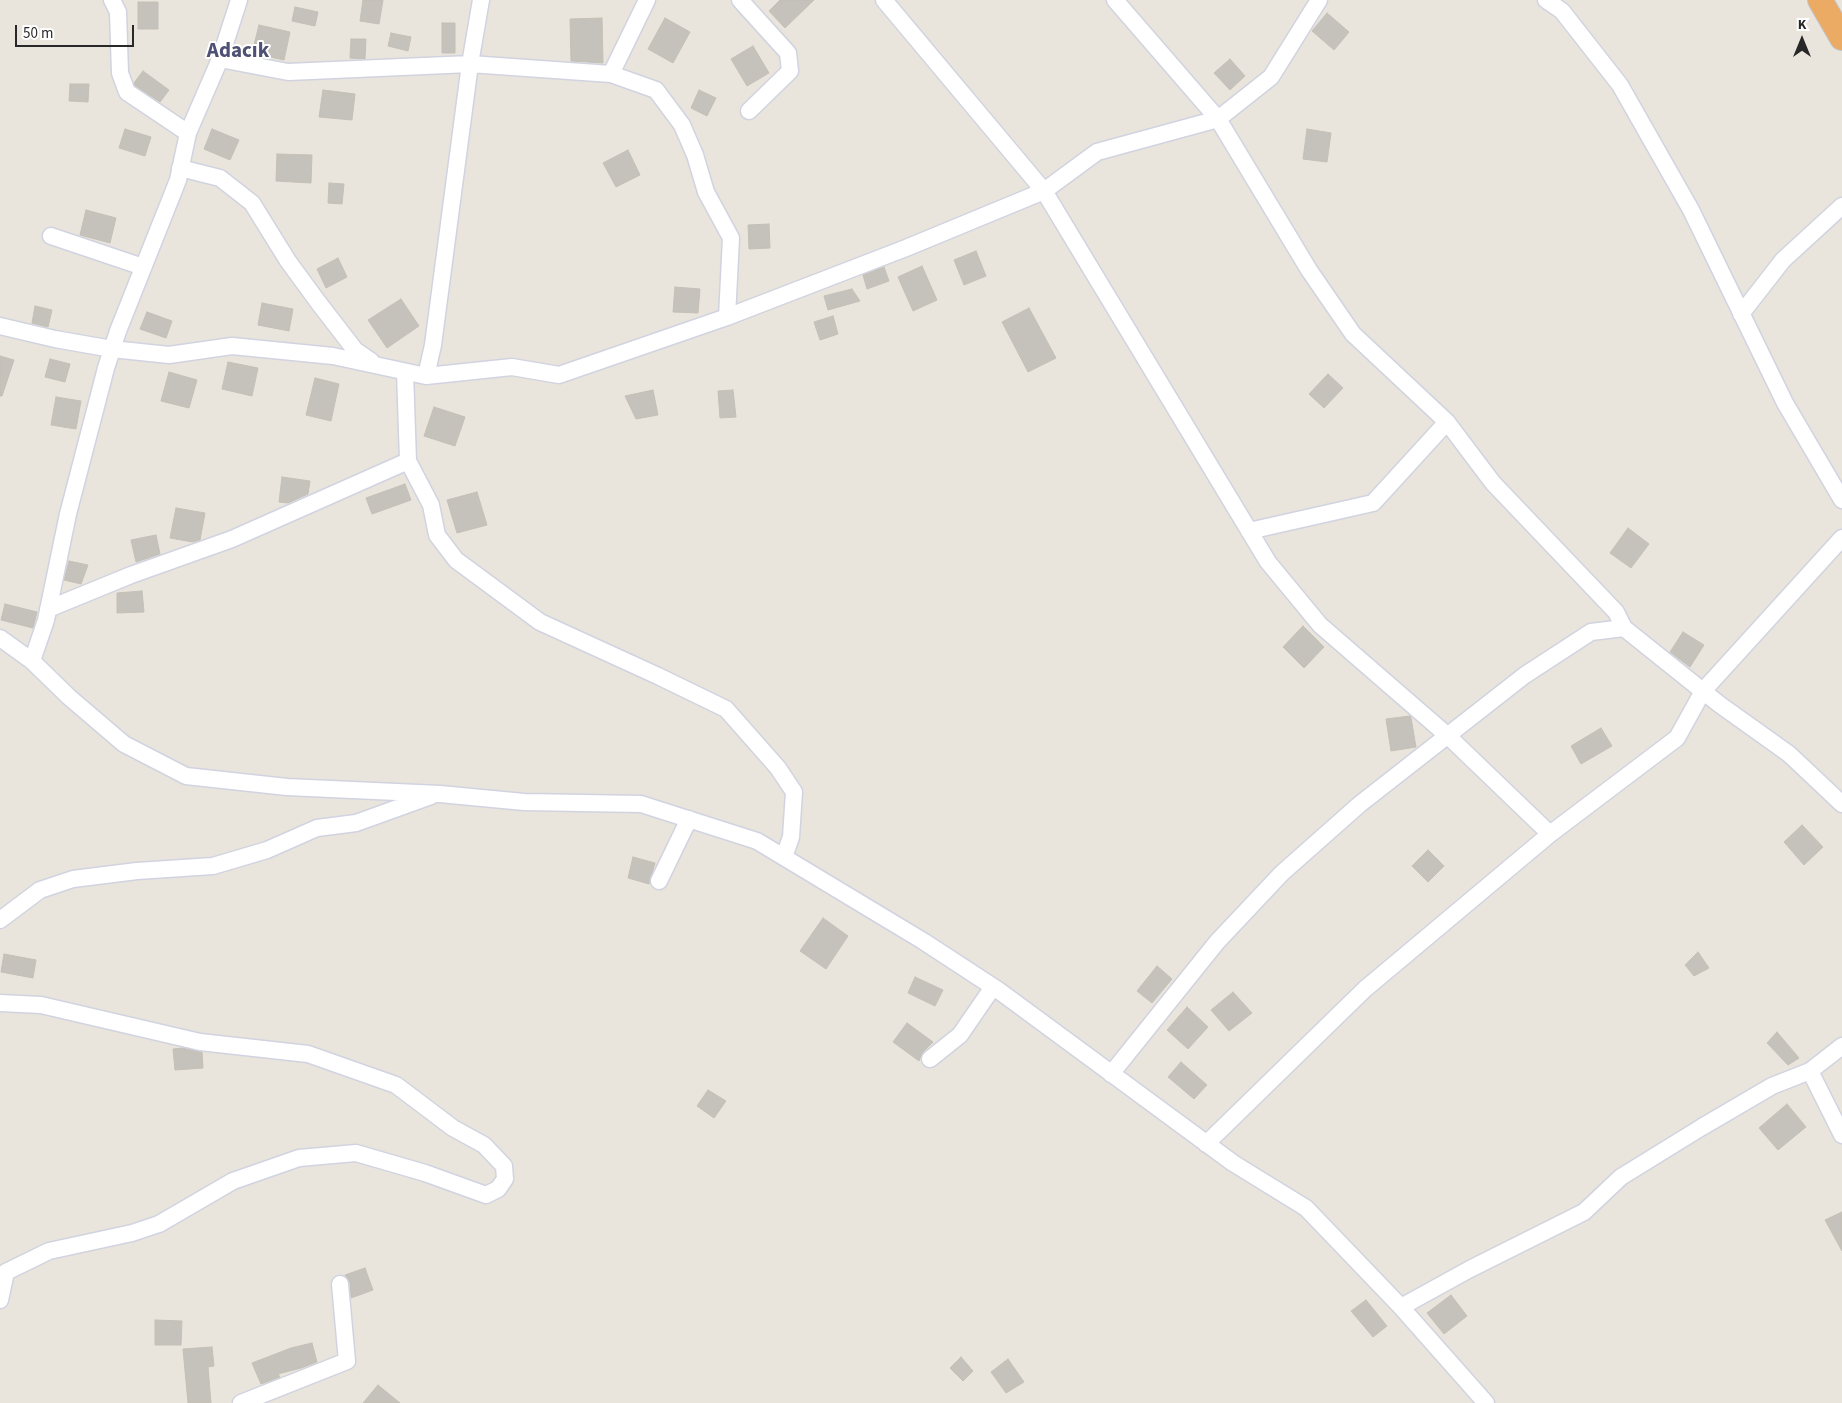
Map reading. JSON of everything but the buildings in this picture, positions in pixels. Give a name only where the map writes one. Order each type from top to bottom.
[{"type":"highway","points":[[1820,0],[1842,38]]},
{"type":"street","points":[[112,0],[118,12],[120,73],[127,92],[188,133]]},
{"type":"street","points":[[32,662],[48,609],[68,514],[112,349],[178,180],[188,133],[220,59],[239,0]]},
{"type":"street","points":[[426,376],[433,345],[470,64],[481,0]]},
{"type":"street","points":[[611,74],[647,0]]},
{"type":"street","points":[[740,0],[788,53],[790,71],[749,111]]},
{"type":"street","points":[[884,0],[1044,191],[1268,562],[1320,625],[1448,736],[1550,834]]},
{"type":"street","points":[[1115,0],[1218,119],[1309,270],[1353,334],[1447,422],[1493,483],[1616,612],[1624,628],[1702,691],[1789,754],[1842,804]]},
{"type":"street","points":[[0,326],[55,339],[112,349],[169,355],[232,346],[333,356],[426,376],[512,367],[559,374],[727,317],[906,248],[1044,191],[1097,152],[1218,119],[1271,77],[1319,0]]},
{"type":"street","points":[[1546,0],[1562,11],[1620,85],[1691,210],[1784,403],[1842,500]]},
{"type":"street","points":[[220,59],[288,72],[470,64],[611,74],[656,90],[682,125],[695,156],[706,192],[731,238],[727,317]]},
{"type":"street","points":[[180,168],[220,178],[252,203],[288,262],[355,350],[379,366]]},
{"type":"street","points":[[1741,314],[1783,260],[1842,206]]},
{"type":"street","points":[[51,236],[143,267]]},
{"type":"street","points":[[405,372],[408,460],[431,505],[437,535],[456,560],[540,622],[726,709],[778,768],[794,792],[791,837],[784,857]]},
{"type":"street","points":[[1249,531],[1372,503],[1447,422]]},
{"type":"street","points":[[48,609],[232,539],[408,460]]},
{"type":"street","points":[[1206,1144],[1365,989],[1550,834],[1678,738],[1702,691],[1842,538]]},
{"type":"street","points":[[1111,1074],[1217,942],[1282,873],[1360,804],[1525,675],[1591,632],[1624,628]]},
{"type":"street","points":[[0,638],[32,662],[69,697],[124,744],[186,776],[287,787],[440,794],[524,802],[641,804],[758,841],[923,941],[993,987],[1206,1144],[1306,1208],[1401,1307],[1486,1403]]},
{"type":"street","points":[[0,920],[40,890],[73,879],[137,871],[213,866],[267,850],[317,828],[356,824],[440,794]]},
{"type":"street","points":[[658,881],[689,819]]},
{"type":"street","points":[[930,1059],[960,1035],[993,987]]},
{"type":"street","points":[[0,1003],[41,1005],[200,1042],[308,1054],[396,1085],[453,1128],[484,1145],[504,1166],[505,1179],[498,1189],[486,1195],[425,1173],[356,1153],[299,1158],[233,1181],[160,1224],[132,1233],[49,1251],[6,1272],[0,1300]]},
{"type":"street","points":[[1401,1307],[1470,1269],[1584,1212],[1621,1177],[1772,1086],[1810,1071],[1842,1046]]},
{"type":"street","points":[[1810,1071],[1842,1135]]},
{"type":"street","points":[[241,1403],[347,1361],[340,1284]]},
{"type":"district","name":"Adacık","points":[[238,52]]}]
